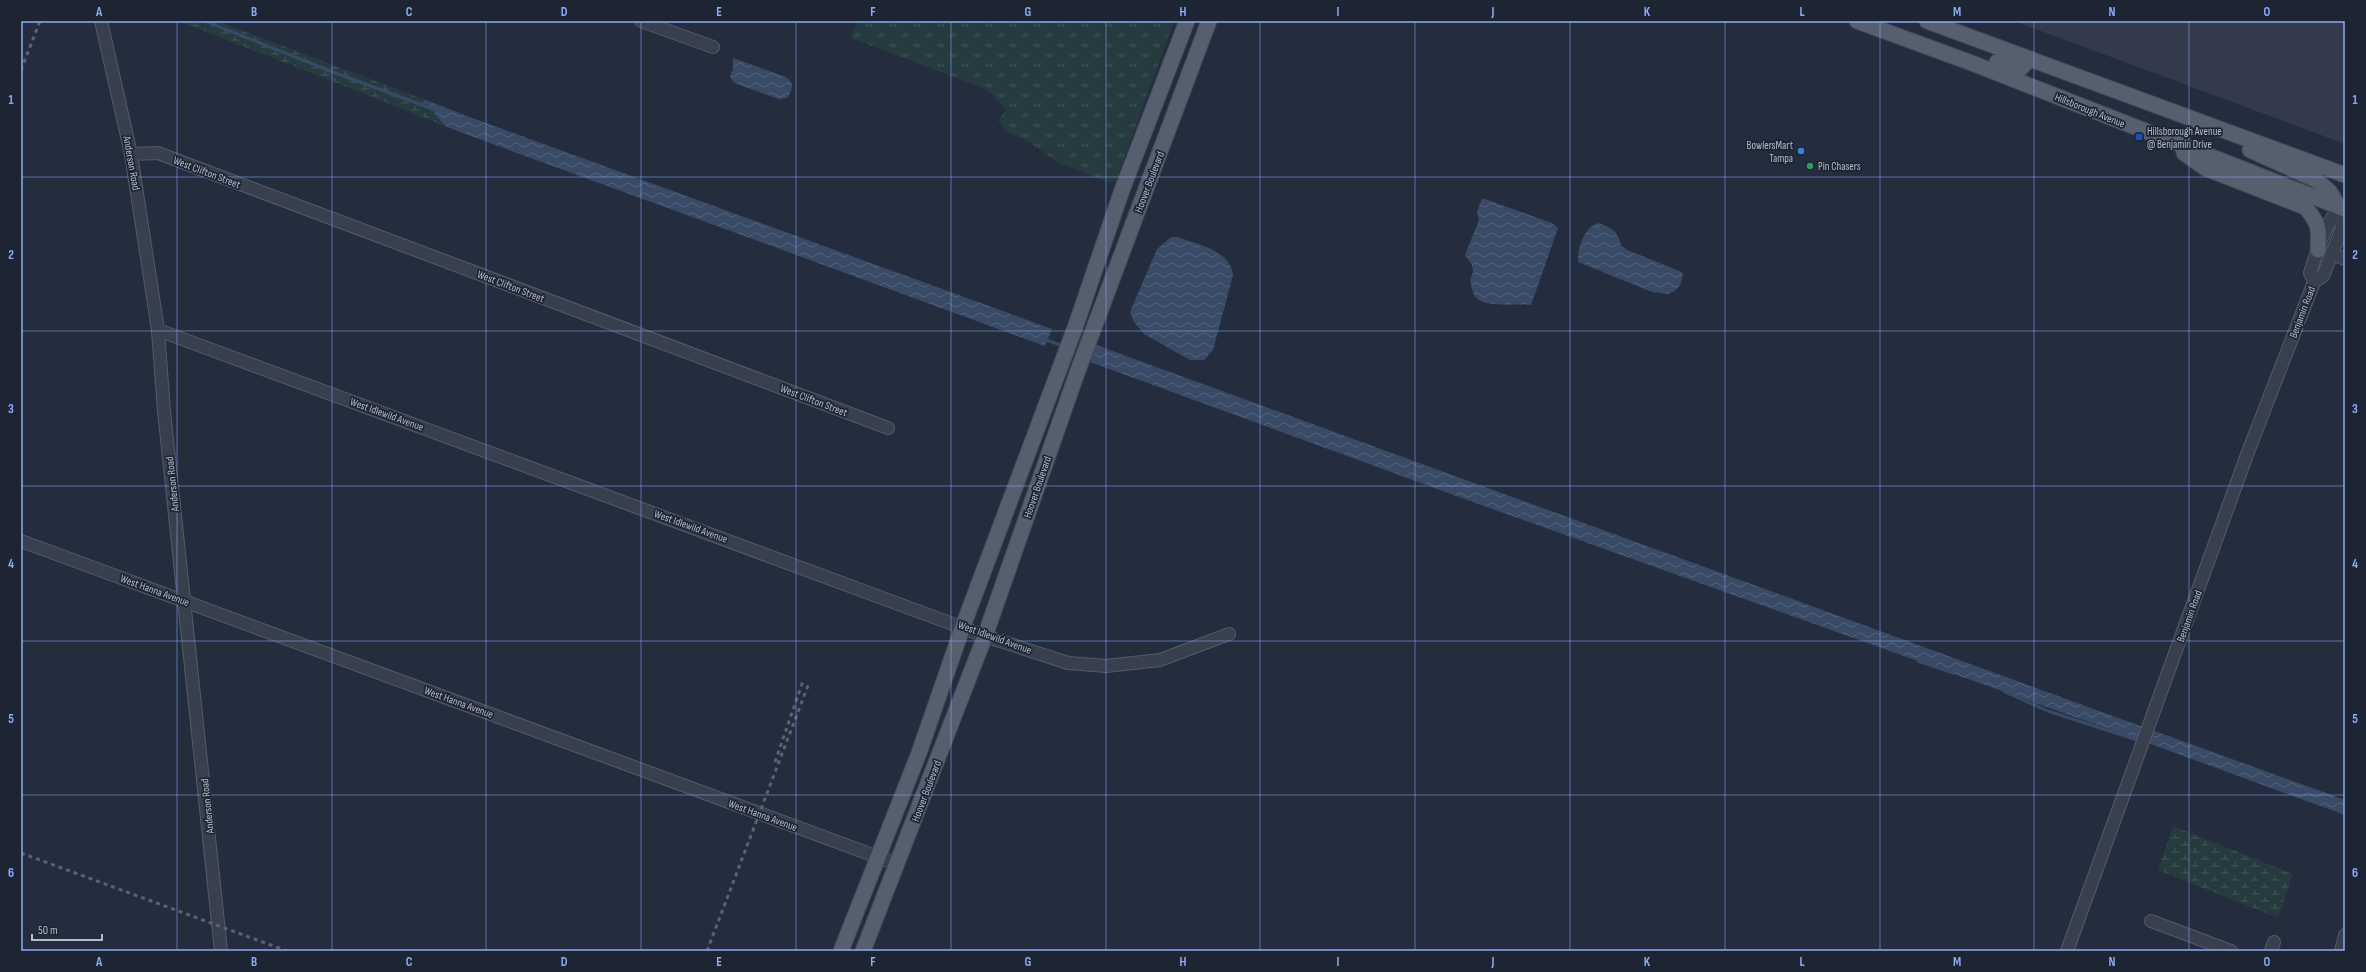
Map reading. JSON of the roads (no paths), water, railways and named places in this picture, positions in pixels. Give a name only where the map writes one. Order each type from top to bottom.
[{"type":"main road","name":"Hoover Boulevard","points":[[841,951],[919,753],[963,626],[1059,365],[1076,325],[1121,193],[1187,21]]},
{"type":"main road","name":"Hoover Boulevard","points":[[863,951],[985,636],[1077,372],[1093,334],[1209,21]]},
{"type":"main road","name":"Hillsborough Avenue","points":[[1857,21],[2343,206]]},
{"type":"main road","points":[[1927,21],[2345,175]]},
{"type":"main road","points":[[1897,36],[1916,34],[2013,68],[2024,67],[2030,59]]},
{"type":"main road","points":[[2101,85],[2316,180],[2343,206]]},
{"type":"main road","points":[[2167,140],[2205,168],[2305,207],[2314,218],[2319,228],[2325,252]]},
{"type":"street","name":"Anderson Road","points":[[101,21],[131,154],[158,330],[164,411],[222,951]]},
{"type":"street","points":[[641,21],[713,47]]},
{"type":"street","name":"West Clifton Street","points":[[131,154],[158,153],[888,428]]},
{"type":"street","name":"Benjamin Road","points":[[2067,951],[2248,452],[2314,282],[2310,273],[2325,252],[2327,224],[2343,206]]},
{"type":"street","points":[[2325,252],[2345,259]]},
{"type":"street","name":"West Idlewild Avenue","points":[[158,330],[963,626],[985,636],[1068,663],[1106,666],[1160,660],[1229,634]]},
{"type":"street","name":"West Hanna Avenue","points":[[21,541],[185,601],[211,609],[897,864]]},
{"type":"street","points":[[2151,921],[2231,951]]},
{"type":"street","points":[[2341,951],[2345,935]]},
{"type":"water","points":[[733,58],[786,77],[792,84],[791,92],[787,98],[779,99],[734,83],[730,77],[733,68]]},
{"type":"water","points":[[423,99],[1052,329],[1045,346],[445,126]]},
{"type":"water","points":[[1482,198],[1552,223],[1558,228],[1531,305],[1491,304],[1478,299],[1474,295],[1470,279],[1473,269],[1470,261],[1465,255],[1479,220],[1477,212]]},
{"type":"water","points":[[1599,223],[1614,231],[1618,236],[1621,245],[1627,250],[1682,272],[1683,275],[1680,285],[1675,291],[1668,294],[1652,292],[1578,262],[1579,250],[1583,238],[1590,228]]},
{"type":"water","points":[[1171,237],[1178,237],[1204,246],[1220,254],[1231,267],[1233,275],[1213,350],[1204,360],[1190,360],[1144,334],[1134,322],[1130,312],[1157,249]]},
{"type":"water","points":[[1096,345],[2143,727],[2139,740],[1459,497],[1090,362]]},
{"type":"water","points":[[2152,730],[2345,800],[2345,815],[2148,743]]},
{"type":"waterway","points":[[205,21],[338,74],[433,109]]},
{"type":"waterway","points":[[1044,339],[1063,346]]},
{"type":"waterway","points":[[1918,661],[1953,673]]},
{"type":"waterway","points":[[2005,692],[2048,711],[2140,741]]},
{"type":"railway","points":[[21,70],[40,21]]},
{"type":"railway","points":[[775,762],[803,681]]},
{"type":"railway","points":[[707,951],[809,683]]},
{"type":"railway","points":[[21,853],[287,951]]},
{"type":"place","name":"Hillsborough Avenue @ Benjamin Drive","points":[[2139,137]]},
{"type":"place","name":"BowlersMart Tampa","points":[[1801,151]]},
{"type":"place","name":"Pin Chasers","points":[[1810,166]]}]
